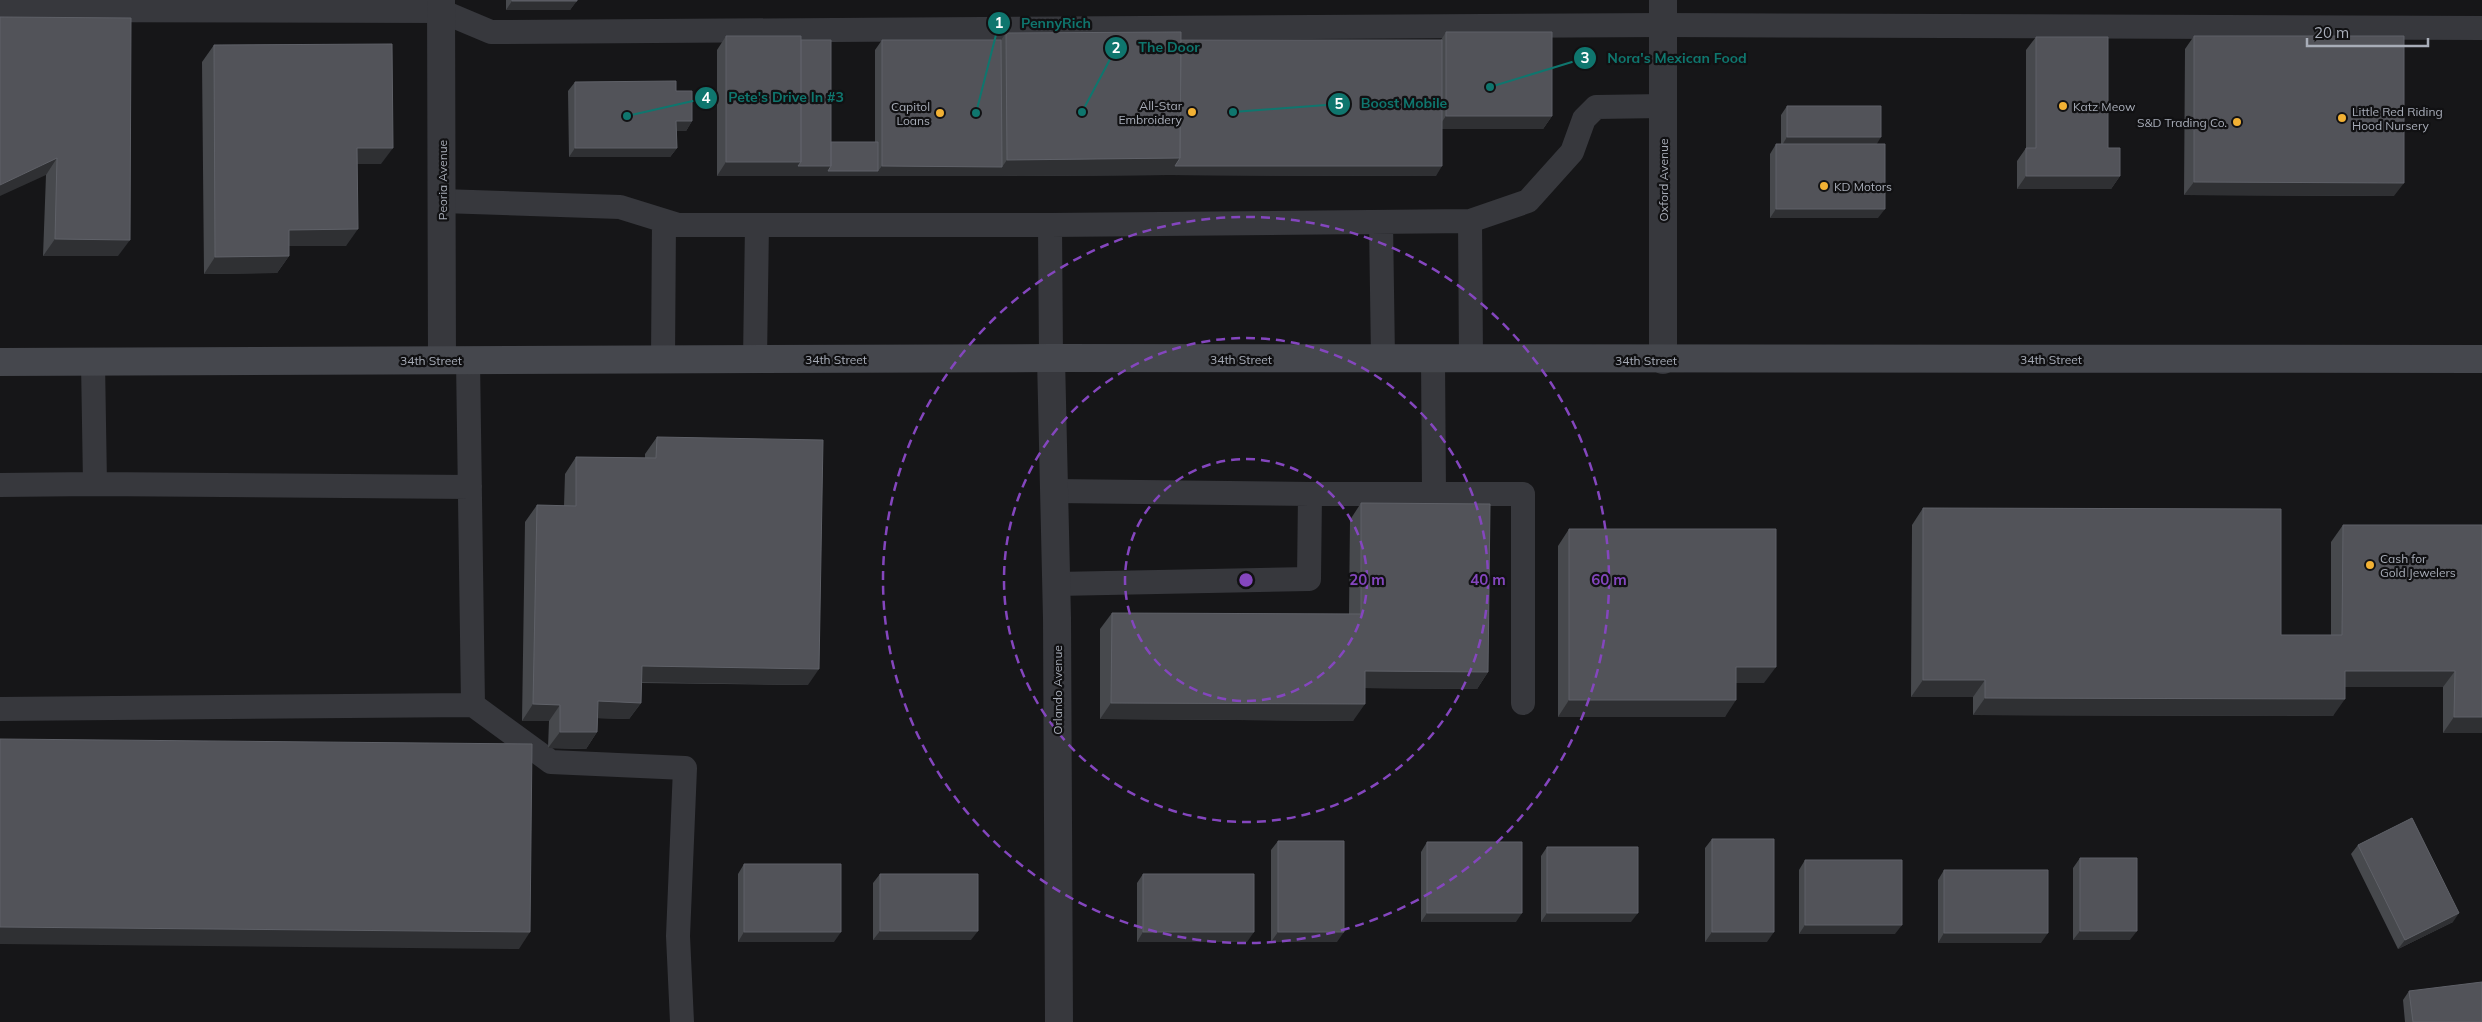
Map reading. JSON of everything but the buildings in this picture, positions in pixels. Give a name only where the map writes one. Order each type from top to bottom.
[{"type":"main road","name":"34th Street","points":[[0,362],[1051,358],[1663,360],[2482,358]]},
{"type":"street","name":"Peoria Avenue","points":[[441,6],[442,201],[455,360]]},
{"type":"street","name":"Oxford Avenue","points":[[1663,12],[1663,360]]},
{"type":"street","name":"Orlando Avenue","points":[[1051,358],[1055,491],[1059,1022]]},
{"type":"lane","points":[[0,10],[441,6],[491,32],[1663,12],[2482,28]]},
{"type":"lane","points":[[442,201],[620,207],[678,225],[1050,225],[1470,221],[1528,201],[1572,152],[1584,119],[1596,107],[1663,106]]},
{"type":"lane","points":[[663,360],[664,221]]},
{"type":"lane","points":[[1470,221],[1471,359]]},
{"type":"lane","points":[[1381,222],[1383,359]]},
{"type":"lane","points":[[755,360],[757,225]]},
{"type":"lane","points":[[1050,225],[1051,358]]},
{"type":"lane","points":[[1434,359],[1434,493]]},
{"type":"lane","points":[[455,360],[470,487],[473,705]]},
{"type":"lane","points":[[93,362],[94,484]]},
{"type":"lane","points":[[0,485],[470,487]]},
{"type":"lane","points":[[1055,491],[1523,494],[1523,703]]},
{"type":"lane","points":[[1056,584],[1309,579],[1310,494]]},
{"type":"lane","points":[[0,709],[473,705],[551,762],[685,768],[678,936],[682,1022]]},
{"type":"place","name":"Nora's Mexican Food","points":[[1490,87]]},
{"type":"place","name":"Katz Meow","points":[[2063,106]]},
{"type":"place","name":"The Door","points":[[1082,112]]},
{"type":"place","name":"All-Star Embroidery","points":[[1192,112]]},
{"type":"place","name":"Boost Mobile","points":[[1233,112]]},
{"type":"place","name":"Capitol Loans","points":[[940,113]]},
{"type":"place","name":"PennyRich","points":[[976,113]]},
{"type":"place","name":"Pete's Drive In #3","points":[[627,116]]},
{"type":"place","name":"Little Red Riding Hood Nursery","points":[[2342,118]]},
{"type":"place","name":"S&D Trading Co.","points":[[2237,122]]},
{"type":"place","name":"KD Motors","points":[[1824,186]]},
{"type":"place","name":"Cash for Gold Jewelers","points":[[2370,565]]}]
